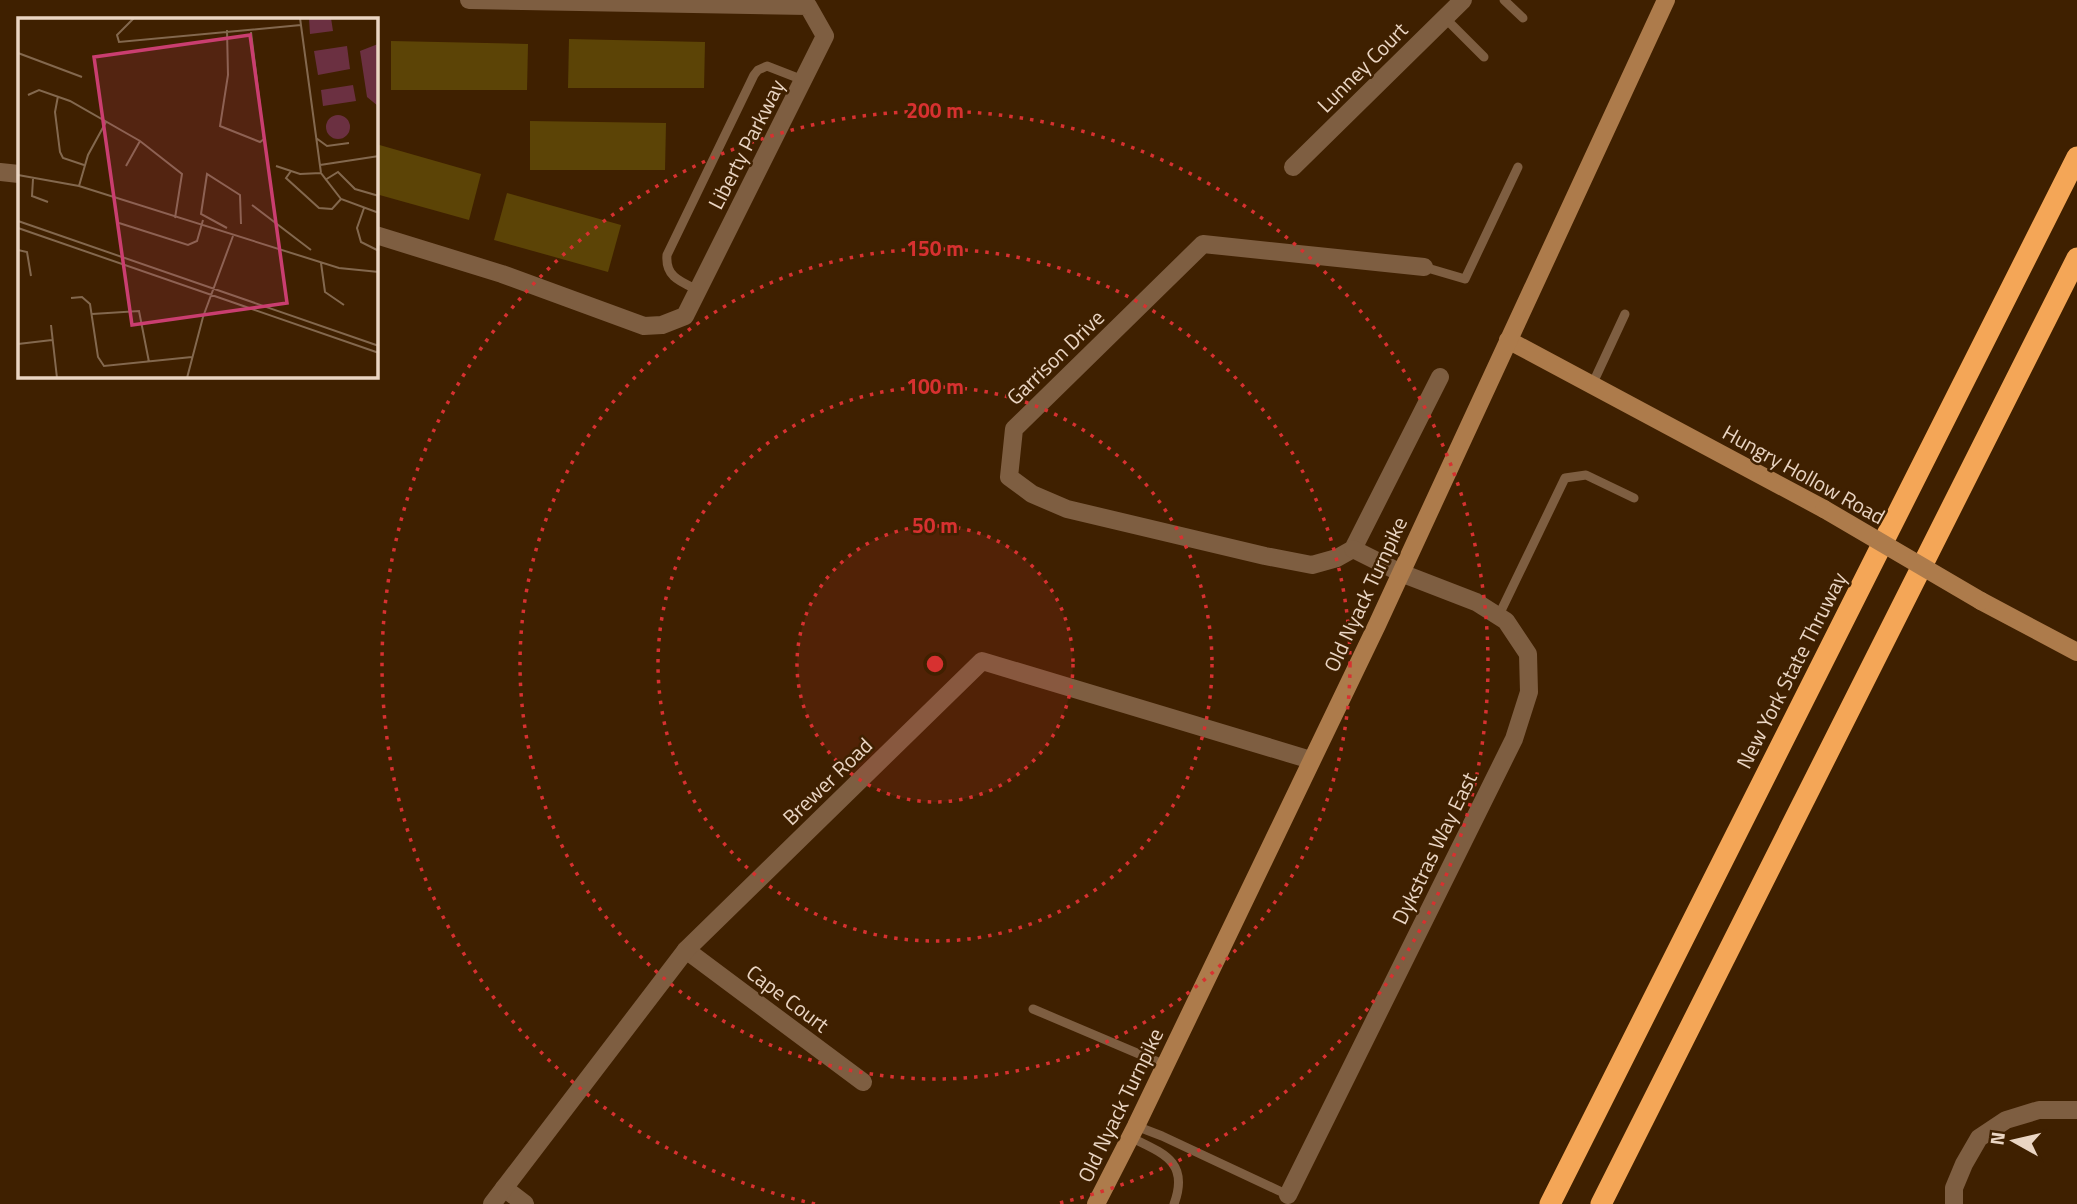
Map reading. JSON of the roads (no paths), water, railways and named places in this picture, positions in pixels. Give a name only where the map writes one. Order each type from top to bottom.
[{"type":"highway","name":"New York State Thruway","points":[[1550,1204],[2077,157]]},
{"type":"highway","points":[[1601,1204],[2077,258]]},
{"type":"street","name":"Liberty Parkway","points":[[378,236],[502,274],[644,326],[662,325],[685,316],[825,36],[808,6],[469,0]]},
{"type":"street","name":"Lunney Court","points":[[1293,167],[1463,0]]},
{"type":"street","name":"Old Nyack Turnpike","points":[[1096,1204],[1401,573],[1666,0]]},
{"type":"street","points":[[0,172],[18,174]]},
{"type":"street","name":"Garrison Drive","points":[[1353,549],[1337,558],[1312,565],[1067,509],[1032,494],[1009,477],[1014,429],[1203,244],[1424,267]]},
{"type":"street","name":"Hungry Hollow Road","points":[[1508,340],[1824,509],[1981,601],[2077,652]]},
{"type":"street","points":[[1401,573],[1353,549],[1440,377]]},
{"type":"street","name":"Dykstras Way East","points":[[1288,1195],[1514,738],[1529,692],[1528,654],[1506,621],[1476,602],[1401,573]]},
{"type":"street","name":"Brewer Road","points":[[492,1204],[686,950],[982,662],[1311,760]]},
{"type":"street","name":"Cape Court","points":[[686,950],[863,1082]]},
{"type":"street","points":[[1954,1204],[1954,1188],[1979,1138],[2006,1120],[2039,1110],[2077,1110]]},
{"type":"street","points":[[504,1188],[524,1204]]},
{"type":"lane","points":[[1504,0],[1523,18]]},
{"type":"lane","points":[[1444,18],[1484,57]]},
{"type":"lane","points":[[698,290],[674,278],[666,264],[667,255],[754,75],[767,66],[803,80]]},
{"type":"lane","points":[[1424,267],[1465,279],[1518,167]]},
{"type":"lane","points":[[1592,385],[1625,314]]},
{"type":"lane","points":[[1498,617],[1565,478],[1586,475],[1634,498]]},
{"type":"lane","points":[[1033,1009],[1165,1065]]},
{"type":"lane","points":[[1133,1132],[1162,1136],[1288,1195]]},
{"type":"lane","points":[[1133,1132],[1166,1155],[1175,1165],[1179,1179],[1174,1204]]}]
